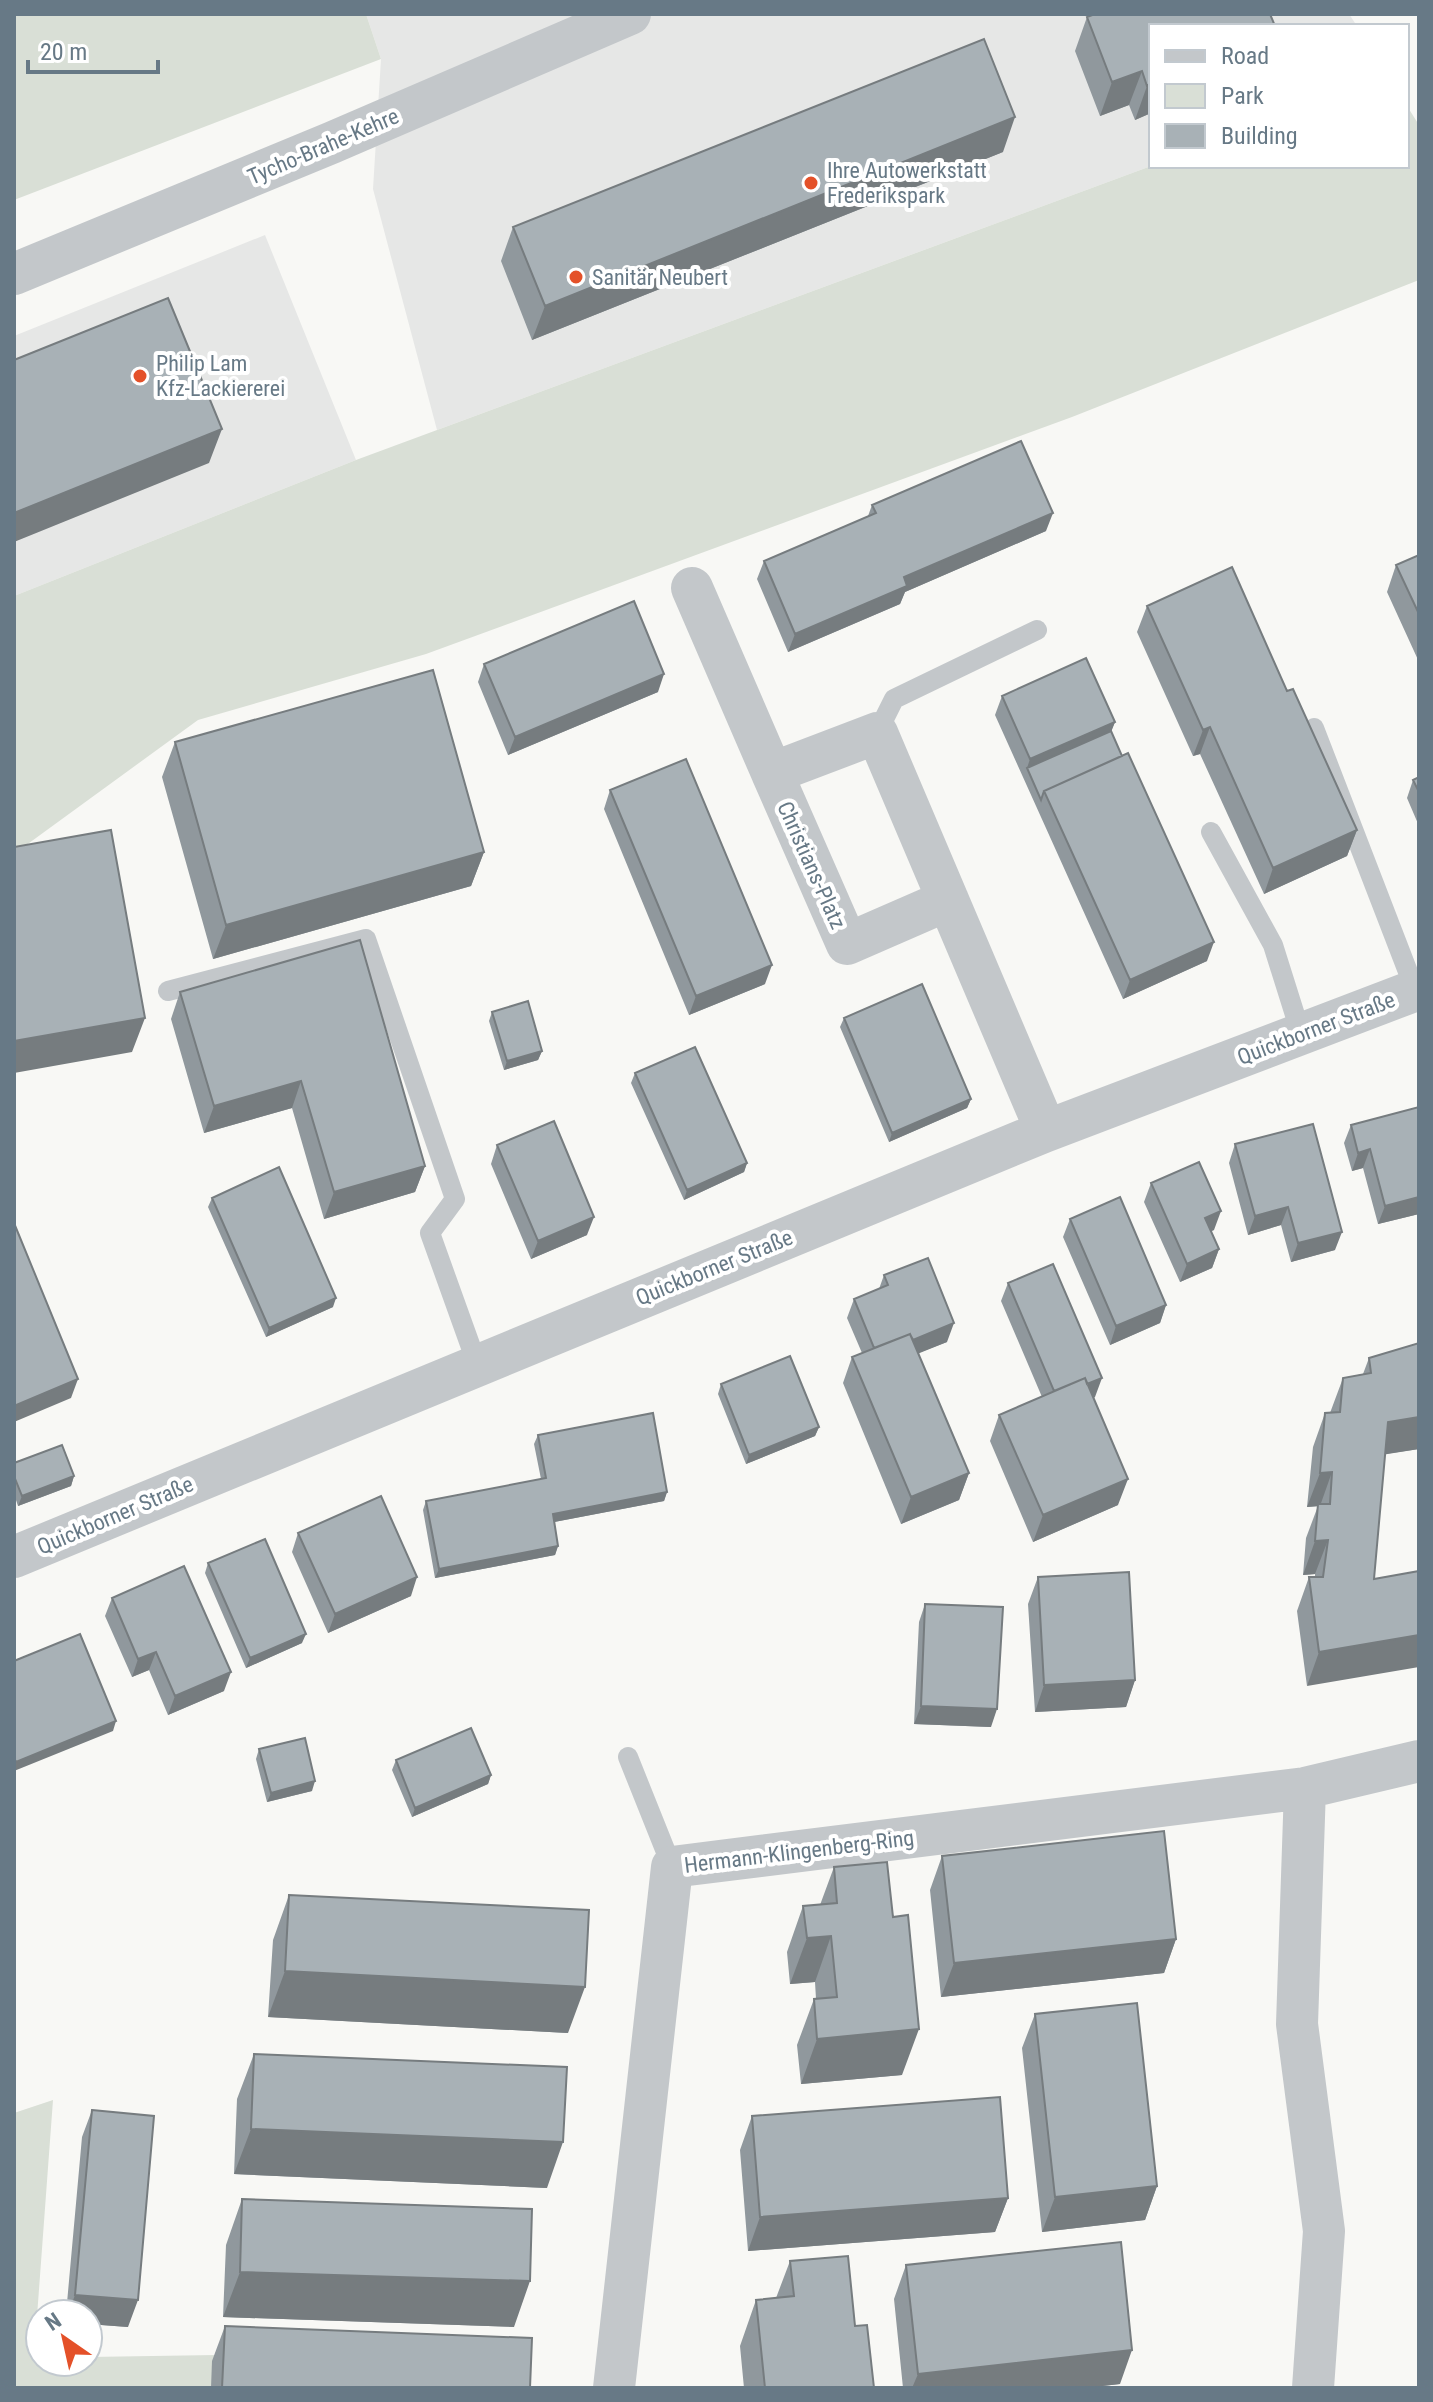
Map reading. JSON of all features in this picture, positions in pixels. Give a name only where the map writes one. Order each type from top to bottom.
[{"type":"street","name":"Tycho-Brahe-Kehre","points":[[14,274],[331,143],[630,14]]},
{"type":"street","name":"Christians-Platz","points":[[692,588],[847,944],[948,900]]},
{"type":"street","name":"Christians-Platz","points":[[772,773],[877,733]]},
{"type":"street","points":[[877,733],[1046,1131]]},
{"type":"street","name":"Quickborner Straße","points":[[14,1557],[1046,1131],[1417,989]]},
{"type":"street","name":"Hermann-Klingenberg-Ring","points":[[614,2388],[672,1867],[1305,1788],[1419,1761]]},
{"type":"street","points":[[1305,1788],[1297,2024],[1324,2231],[1313,2388]]},
{"type":"lane","points":[[877,733],[894,699],[1037,630]]},
{"type":"lane","points":[[1314,728],[1417,989]]},
{"type":"lane","points":[[1211,832],[1273,945],[1301,1034]]},
{"type":"lane","points":[[168,991],[366,939],[455,1199],[430,1233],[477,1364]]},
{"type":"lane","points":[[628,1757],[672,1867]]},
{"type":"shaded area","points":[[366,14],[1349,14],[1356,24],[1149,24],[1149,167],[437,430],[373,189],[381,59]]},
{"type":"shaded area","points":[[265,235],[356,460],[14,596],[14,336]]},
{"type":"green space","points":[[14,14],[366,14],[381,59],[14,200]]},
{"type":"green space","points":[[1409,109],[1419,125],[1419,280],[1072,417],[426,654],[198,720],[14,854],[14,596],[356,460],[1149,167],[1409,168]]},
{"type":"green space","points":[[53,2100],[38,2298],[24,2298],[24,2378],[104,2378],[104,2357],[216,2355],[213,2388],[14,2388],[14,2113]]},
{"type":"building","points":[[1095,14],[1270,14],[1274,24],[1149,24],[1147,86],[1142,71],[1112,82],[1087,17]]},
{"type":"building","points":[[984,39],[1015,117],[545,306],[513,227]]},
{"type":"building","points":[[168,298],[222,429],[14,513],[14,360]]},
{"type":"building","points":[[1021,441],[1053,513],[904,577],[907,586],[795,634],[764,561],[876,513],[872,505]]},
{"type":"building","points":[[1419,555],[1419,614],[1396,565]]},
{"type":"building","points":[[1232,567],[1287,691],[1293,689],[1357,830],[1273,868],[1210,727],[1203,730],[1147,606]]},
{"type":"building","points":[[634,601],[664,674],[515,737],[484,664]]},
{"type":"building","points":[[1086,658],[1115,722],[1030,759],[1002,696]]},
{"type":"building","points":[[433,670],[484,852],[226,925],[175,742]]},
{"type":"building","points":[[1111,731],[1122,756],[1044,791],[1041,800],[1027,768]]},
{"type":"building","points":[[1128,753],[1214,942],[1130,980],[1044,791]]},
{"type":"building","points":[[686,759],[772,965],[696,996],[610,790]]},
{"type":"building","points":[[1419,777],[1419,792],[1413,780]]},
{"type":"building","points":[[111,830],[145,1018],[14,1041],[14,847]]},
{"type":"building","points":[[360,940],[425,1166],[334,1192],[301,1081],[214,1106],[180,992]]},
{"type":"building","points":[[922,984],[971,1099],[892,1133],[844,1018]]},
{"type":"building","points":[[528,1001],[542,1051],[507,1061],[492,1012]]},
{"type":"building","points":[[695,1047],[747,1163],[687,1190],[635,1073]]},
{"type":"building","points":[[1419,1107],[1419,1197],[1385,1206],[1370,1149],[1358,1153],[1351,1125]]},
{"type":"building","points":[[554,1121],[594,1217],[538,1241],[497,1145]]},
{"type":"building","points":[[1313,1124],[1342,1232],[1298,1243],[1288,1207],[1255,1216],[1235,1144]]},
{"type":"building","points":[[1199,1162],[1221,1211],[1205,1218],[1219,1249],[1187,1264],[1151,1183]]},
{"type":"building","points":[[279,1167],[336,1298],[269,1328],[212,1198]]},
{"type":"building","points":[[1120,1197],[1166,1305],[1116,1326],[1070,1219]]},
{"type":"building","points":[[14,1223],[78,1379],[14,1406]]},
{"type":"building","points":[[928,1258],[954,1323],[913,1340],[910,1334],[874,1348],[854,1299],[888,1285],[884,1275]]},
{"type":"building","points":[[1053,1264],[1102,1378],[1087,1384],[1085,1378],[1054,1391],[1008,1283]]},
{"type":"building","points":[[910,1334],[969,1473],[911,1497],[852,1357]]},
{"type":"building","points":[[1419,1343],[1419,1417],[1388,1422],[1374,1579],[1419,1571],[1419,1635],[1319,1652],[1309,1577],[1323,1577],[1328,1540],[1315,1541],[1318,1504],[1330,1504],[1332,1472],[1320,1473],[1325,1413],[1340,1412],[1343,1378],[1371,1373],[1369,1358]]},
{"type":"building","points":[[790,1356],[819,1427],[749,1455],[721,1384]]},
{"type":"building","points":[[1085,1378],[1128,1479],[1043,1515],[999,1415]]},
{"type":"building","points":[[653,1413],[667,1492],[553,1514],[558,1546],[439,1569],[426,1501],[546,1478],[538,1435]]},
{"type":"building","points":[[62,1445],[74,1476],[22,1496],[14,1476],[14,1463]]},
{"type":"building","points":[[381,1496],[417,1577],[335,1614],[298,1533]]},
{"type":"building","points":[[265,1539],[306,1634],[250,1658],[208,1563]]},
{"type":"building","points":[[184,1566],[231,1672],[175,1696],[156,1652],[138,1659],[112,1598]]},
{"type":"building","points":[[1129,1572],[1135,1680],[1044,1685],[1038,1577]]},
{"type":"building","points":[[925,1604],[1003,1607],[997,1709],[921,1706]]},
{"type":"building","points":[[80,1634],[116,1721],[16,1762],[14,1661]]},
{"type":"building","points":[[471,1728],[491,1775],[415,1808],[396,1760]]},
{"type":"building","points":[[305,1738],[315,1781],[271,1793],[259,1749]]},
{"type":"building","points":[[1164,1831],[1176,1939],[954,1963],[942,1856]]},
{"type":"building","points":[[887,1862],[893,1917],[908,1915],[919,2029],[817,2039],[814,1999],[837,1997],[831,1936],[807,1938],[803,1906],[837,1903],[834,1867]]},
{"type":"building","points":[[289,1895],[589,1910],[585,1987],[285,1971]]},
{"type":"building","points":[[1137,2003],[1157,2186],[1055,2197],[1035,2014]]},
{"type":"building","points":[[254,2054],[567,2067],[563,2142],[251,2129]]},
{"type":"building","points":[[1000,2097],[1008,2198],[760,2217],[752,2116]]},
{"type":"building","points":[[92,2110],[154,2116],[138,2300],[75,2295]]},
{"type":"building","points":[[242,2199],[532,2209],[530,2281],[240,2272]]},
{"type":"building","points":[[1121,2242],[1132,2350],[918,2374],[906,2265]]},
{"type":"building","points":[[848,2256],[855,2326],[867,2325],[874,2388],[765,2388],[756,2300],[794,2296],[790,2261]]},
{"type":"building","points":[[225,2326],[532,2338],[530,2388],[222,2388]]},
{"type":"place","name":"Ihre Autowerkstatt Frederikspark","points":[[811,183]]},
{"type":"place","name":"Sanitär Neubert","points":[[576,277]]},
{"type":"place","name":"Philip Lam Kfz-Lackiererei","points":[[140,376]]}]
